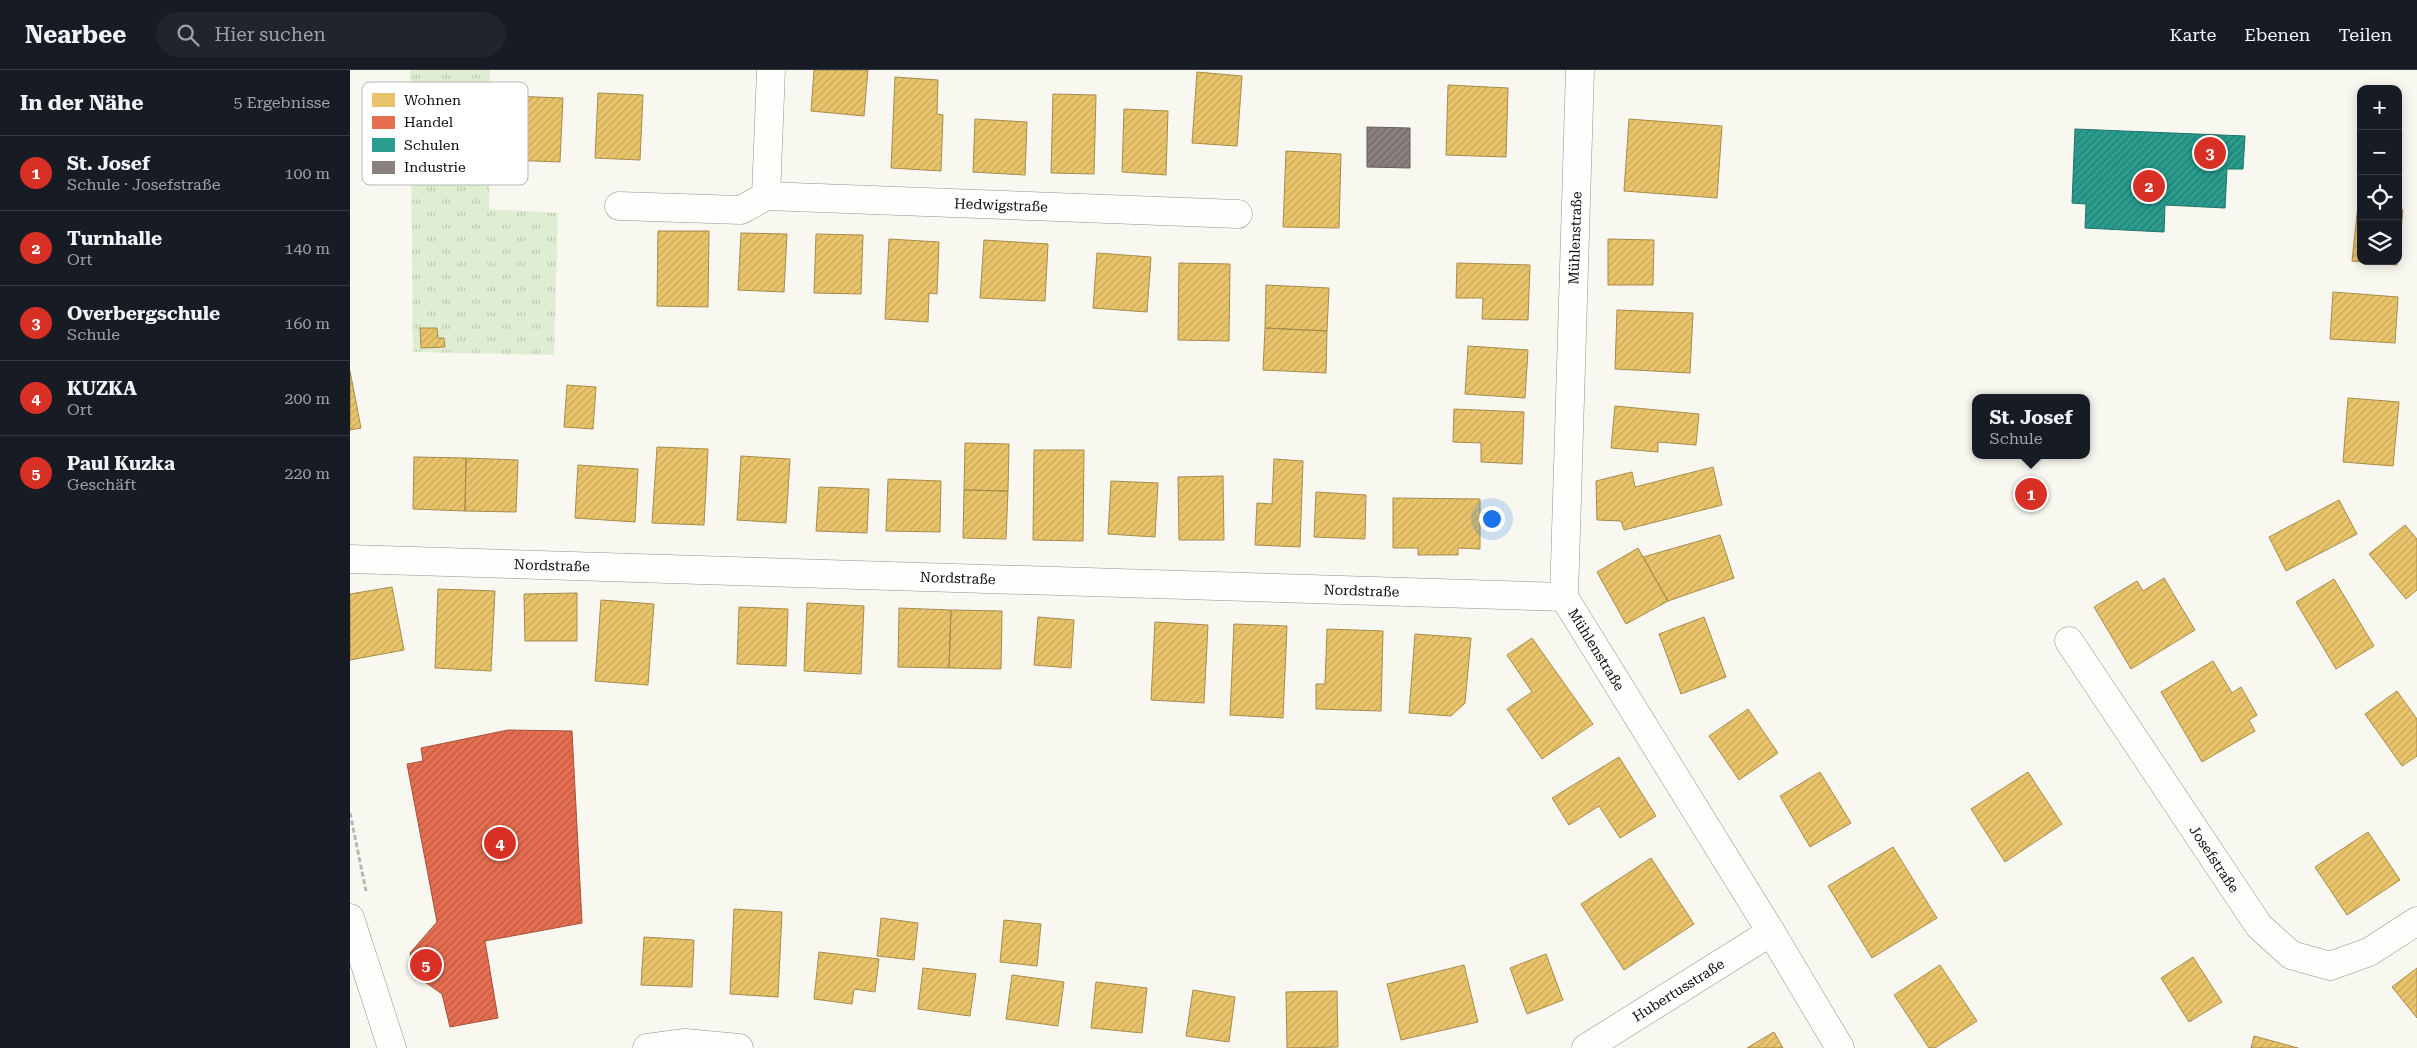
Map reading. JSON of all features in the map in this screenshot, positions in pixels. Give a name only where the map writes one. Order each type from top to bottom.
[{"type":"street","points":[[619,206],[741,210],[766,196],[771,70]]},
{"type":"street","name":"Mühlenstraße","points":[[1580,70],[1564,597],[1771,932],[1840,1048]]},
{"type":"street","name":"Hedwigstraße","points":[[766,196],[1238,214]]},
{"type":"street","name":"Nordstraße","points":[[350,559],[1564,597]]},
{"type":"street","name":"Josefstraße","points":[[2068,641],[2259,926],[2290,955],[2330,966],[2369,952],[2417,921]]},
{"type":"street","points":[[350,918],[392,1048]]},
{"type":"street","name":"Hubertusstraße","points":[[1586,1048],[1771,932]]},
{"type":"street","points":[[647,1048],[685,1043],[739,1048]]},
{"type":"green space","points":[[410,70],[490,70],[490,82],[410,82]]},
{"type":"green space","points":[[411,185],[489,185],[489,209],[558,213],[554,355],[413,352]]},
{"type":"building: Wohnen","points":[[814,70],[868,70],[864,116],[811,111]]},
{"type":"building: Wohnen","points":[[1197,72],[1242,76],[1237,146],[1192,143]]},
{"type":"building: Wohnen","points":[[895,77],[938,80],[937,114],[943,115],[941,171],[891,168]]},
{"type":"building: Wohnen","points":[[1448,85],[1508,88],[1506,157],[1446,155]]},
{"type":"building: Wohnen","points":[[598,93],[643,95],[640,160],[595,158]]},
{"type":"building: Wohnen","points":[[1053,94],[1096,95],[1094,174],[1051,173]]},
{"type":"building: Wohnen","points":[[528,97],[563,98],[560,162],[528,161]]},
{"type":"building: Wohnen","points":[[1124,109],[1168,111],[1166,175],[1122,172]]},
{"type":"building: Wohnen","points":[[975,119],[1027,122],[1025,175],[973,172]]},
{"type":"building: Wohnen","points":[[1629,119],[1722,126],[1717,198],[1624,191]]},
{"type":"building: Wohnen","points":[[1286,151],[1341,154],[1339,228],[1283,227]]},
{"type":"building: Wohnen","points":[[2357,214],[2357,261],[2352,261]]},
{"type":"building: Wohnen","points":[[658,231],[709,231],[708,307],[657,306]]},
{"type":"building: Wohnen","points":[[741,233],[787,234],[784,292],[738,290]]},
{"type":"building: Wohnen","points":[[816,234],[863,235],[861,294],[814,293]]},
{"type":"building: Wohnen","points":[[889,239],[939,242],[937,294],[929,293],[928,322],[885,319]]},
{"type":"building: Wohnen","points":[[1608,239],[1654,240],[1653,285],[1608,285]]},
{"type":"building: Wohnen","points":[[984,240],[1048,244],[1045,301],[980,298]]},
{"type":"building: Wohnen","points":[[1097,253],[1151,257],[1147,312],[1093,308]]},
{"type":"building: Wohnen","points":[[1179,263],[1230,264],[1229,341],[1178,340]]},
{"type":"building: Wohnen","points":[[1457,263],[1530,265],[1528,320],[1482,319],[1483,298],[1456,298]]},
{"type":"building: Wohnen","points":[[1266,285],[1329,288],[1327,331],[1265,328]]},
{"type":"building: Wohnen","points":[[2333,292],[2398,297],[2395,343],[2330,339]]},
{"type":"building: Wohnen","points":[[1617,310],[1693,313],[1690,373],[1615,369]]},
{"type":"building: Wohnen","points":[[420,328],[437,328],[438,338],[444,338],[445,347],[421,348]]},
{"type":"building: Wohnen","points":[[1265,328],[1327,331],[1326,373],[1263,370]]},
{"type":"building: Wohnen","points":[[1468,346],[1528,350],[1525,398],[1465,394]]},
{"type":"building: Wohnen","points":[[350,371],[361,428],[350,430]]},
{"type":"building: Wohnen","points":[[567,385],[596,387],[593,429],[564,427]]},
{"type":"building: Wohnen","points":[[2348,398],[2399,402],[2393,466],[2343,462]]},
{"type":"building: Wohnen","points":[[1615,406],[1699,414],[1696,445],[1658,442],[1658,452],[1611,448]]},
{"type":"building: Wohnen","points":[[1454,409],[1524,412],[1522,464],[1481,462],[1481,443],[1453,442]]},
{"type":"building: Wohnen","points":[[965,443],[1009,444],[1008,491],[964,490]]},
{"type":"building: Wohnen","points":[[657,447],[708,449],[704,525],[652,523]]},
{"type":"building: Wohnen","points":[[1034,450],[1084,450],[1083,541],[1033,540]]},
{"type":"building: Wohnen","points":[[741,456],[790,459],[786,523],[737,520]]},
{"type":"building: Wohnen","points":[[414,457],[466,458],[465,511],[413,509]]},
{"type":"building: Wohnen","points":[[466,458],[518,460],[516,512],[465,511]]},
{"type":"building: Wohnen","points":[[1274,459],[1303,461],[1300,547],[1255,545],[1257,503],[1272,504]]},
{"type":"building: Wohnen","points":[[578,465],[638,469],[635,522],[575,518]]},
{"type":"building: Wohnen","points":[[1713,467],[1722,505],[1624,530],[1621,521],[1597,520],[1596,481],[1632,472],[1635,487]]},
{"type":"building: Wohnen","points":[[1223,476],[1224,540],[1179,540],[1178,477]]},
{"type":"building: Wohnen","points":[[888,479],[941,481],[940,532],[886,531]]},
{"type":"building: Wohnen","points":[[1111,481],[1158,483],[1155,537],[1108,534]]},
{"type":"building: Wohnen","points":[[819,487],[869,489],[867,533],[816,531]]},
{"type":"building: Wohnen","points":[[964,490],[1008,491],[1006,539],[963,538]]},
{"type":"building: Wohnen","points":[[1316,492],[1366,495],[1365,539],[1314,537]]},
{"type":"building: Wohnen","points":[[1393,498],[1480,499],[1480,549],[1458,548],[1458,555],[1418,555],[1418,548],[1393,548]]},
{"type":"building: Wohnen","points":[[2339,500],[2357,534],[2286,571],[2269,537]]},
{"type":"building: Wohnen","points":[[2405,525],[2417,539],[2417,590],[2406,599],[2369,554]]},
{"type":"building: Wohnen","points":[[1720,535],[1734,578],[1668,601],[1643,557]]},
{"type":"building: Wohnen","points":[[1638,548],[1668,601],[1626,624],[1597,572]]},
{"type":"building: Wohnen","points":[[2164,578],[2195,630],[2131,669],[2094,607],[2137,581],[2143,591]]},
{"type":"building: Wohnen","points":[[2334,579],[2374,646],[2336,669],[2296,602]]},
{"type":"building: Wohnen","points":[[392,587],[404,650],[350,660],[350,594]]},
{"type":"building: Wohnen","points":[[438,589],[495,591],[491,671],[435,668]]},
{"type":"building: Wohnen","points":[[577,593],[577,641],[525,641],[524,594]]},
{"type":"building: Wohnen","points":[[601,600],[654,604],[648,685],[595,681]]},
{"type":"building: Wohnen","points":[[807,603],[864,606],[861,674],[804,671]]},
{"type":"building: Wohnen","points":[[739,607],[788,609],[786,666],[737,664]]},
{"type":"building: Wohnen","points":[[899,608],[951,610],[949,668],[898,667]]},
{"type":"building: Wohnen","points":[[951,610],[1002,611],[1001,669],[949,668]]},
{"type":"building: Wohnen","points":[[1038,617],[1074,620],[1071,668],[1034,665]]},
{"type":"building: Wohnen","points":[[1704,617],[1726,677],[1681,694],[1659,634]]},
{"type":"building: Wohnen","points":[[1155,622],[1208,625],[1204,703],[1151,700]]},
{"type":"building: Wohnen","points":[[1234,624],[1287,626],[1283,718],[1230,715]]},
{"type":"building: Wohnen","points":[[1327,629],[1383,631],[1381,711],[1316,709],[1316,684],[1325,684]]},
{"type":"building: Wohnen","points":[[1415,634],[1471,638],[1465,703],[1451,716],[1409,713]]},
{"type":"building: Wohnen","points":[[1532,638],[1593,724],[1542,759],[1507,709],[1532,692],[1507,655]]},
{"type":"building: Wohnen","points":[[2213,661],[2232,693],[2241,687],[2257,715],[2249,720],[2255,731],[2202,762],[2161,692]]},
{"type":"building: Wohnen","points":[[2397,691],[2417,719],[2417,756],[2402,766],[2365,714]]},
{"type":"building: Wohnen","points":[[1748,709],[1778,753],[1739,780],[1709,736]]},
{"type":"building: Wohnen","points":[[1619,757],[1656,816],[1620,838],[1599,806],[1569,825],[1552,798]]},
{"type":"building: Wohnen","points":[[1820,772],[1851,823],[1810,847],[1780,796]]},
{"type":"building: Wohnen","points":[[2028,772],[2062,824],[2005,862],[1971,809]]},
{"type":"building: Wohnen","points":[[2368,832],[2400,880],[2347,915],[2315,867]]},
{"type":"building: Wohnen","points":[[1893,847],[1937,918],[1872,958],[1828,886]]},
{"type":"building: Wohnen","points":[[1651,858],[1694,924],[1624,970],[1581,904]]},
{"type":"building: Wohnen","points":[[734,909],[782,912],[778,997],[730,994]]},
{"type":"building: Wohnen","points":[[881,918],[918,923],[914,960],[877,956]]},
{"type":"building: Wohnen","points":[[1004,920],[1041,924],[1037,966],[1000,962]]},
{"type":"building: Wohnen","points":[[644,937],[694,940],[692,987],[641,985]]},
{"type":"building: Wohnen","points":[[819,952],[879,959],[875,992],[854,989],[852,1004],[814,999]]},
{"type":"building: Wohnen","points":[[1546,954],[1563,1000],[1527,1014],[1510,968]]},
{"type":"building: Wohnen","points":[[2193,957],[2222,1002],[2189,1022],[2161,978]]},
{"type":"building: Wohnen","points":[[1464,965],[1478,1022],[1401,1040],[1387,984]]},
{"type":"building: Wohnen","points":[[1940,965],[1977,1021],[1935,1048],[1929,1048],[1894,995]]},
{"type":"building: Wohnen","points":[[923,968],[976,974],[970,1016],[918,1009]]},
{"type":"building: Wohnen","points":[[2417,968],[2417,1018],[2392,987]]},
{"type":"building: Wohnen","points":[[1012,975],[1064,982],[1058,1026],[1006,1019]]},
{"type":"building: Wohnen","points":[[1096,982],[1147,988],[1142,1033],[1091,1028]]},
{"type":"building: Wohnen","points":[[1193,990],[1235,997],[1229,1042],[1186,1036]]},
{"type":"building: Wohnen","points":[[1337,991],[1338,1047],[1287,1048],[1286,992]]},
{"type":"building: Wohnen","points":[[1774,1032],[1783,1048],[1747,1048]]},
{"type":"building: Wohnen","points":[[2254,1036],[2298,1048],[2251,1048]]},
{"type":"building: Handel","points":[[508,730],[572,731],[582,923],[485,941],[498,1018],[450,1027],[442,994],[415,975],[410,953],[437,922],[407,764],[423,761],[421,748]]},
{"type":"building: Schulen","points":[[2075,129],[2245,136],[2243,169],[2227,169],[2225,208],[2165,205],[2164,232],[2085,228],[2086,204],[2072,203]]},
{"type":"building: Industrie","points":[[1367,127],[1410,128],[1410,168],[1367,167]]},
{"type":"place","name":"Overbergschule","points":[[2210,153]]},
{"type":"place","name":"Turnhalle","points":[[2149,186]]},
{"type":"place","name":"St. Josef","points":[[2031,494]]},
{"type":"place","name":"KUZKA","points":[[500,843]]},
{"type":"place","name":"Paul Kuzka","points":[[426,965]]}]
